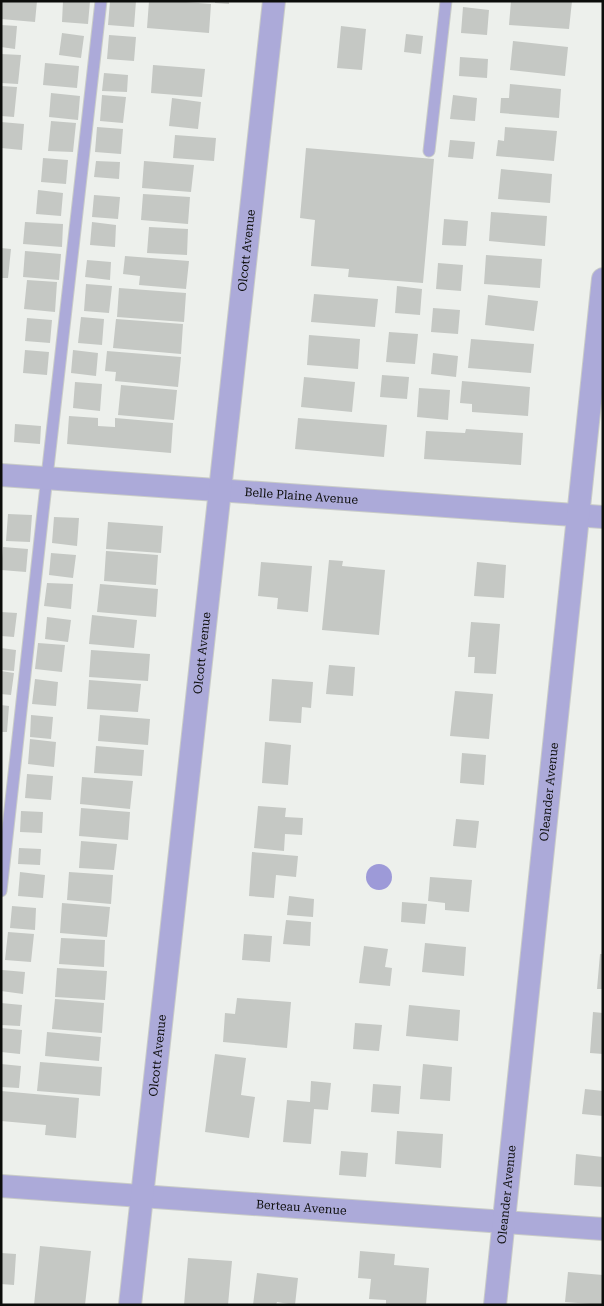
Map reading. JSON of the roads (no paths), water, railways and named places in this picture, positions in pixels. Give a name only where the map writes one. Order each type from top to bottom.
[{"type":"street","name":"Olcott Avenue","points":[[130,1305],[274,1]]},
{"type":"street","name":"Oleander Avenue","points":[[495,1305],[603,279]]},
{"type":"street","name":"Belle Plaine Avenue","points":[[1,475],[603,517]]},
{"type":"street","name":"Berteau Avenue","points":[[1,1186],[603,1229]]},
{"type":"lane","points":[[1,890],[101,1]]},
{"type":"lane","points":[[429,151],[446,1]]}]
